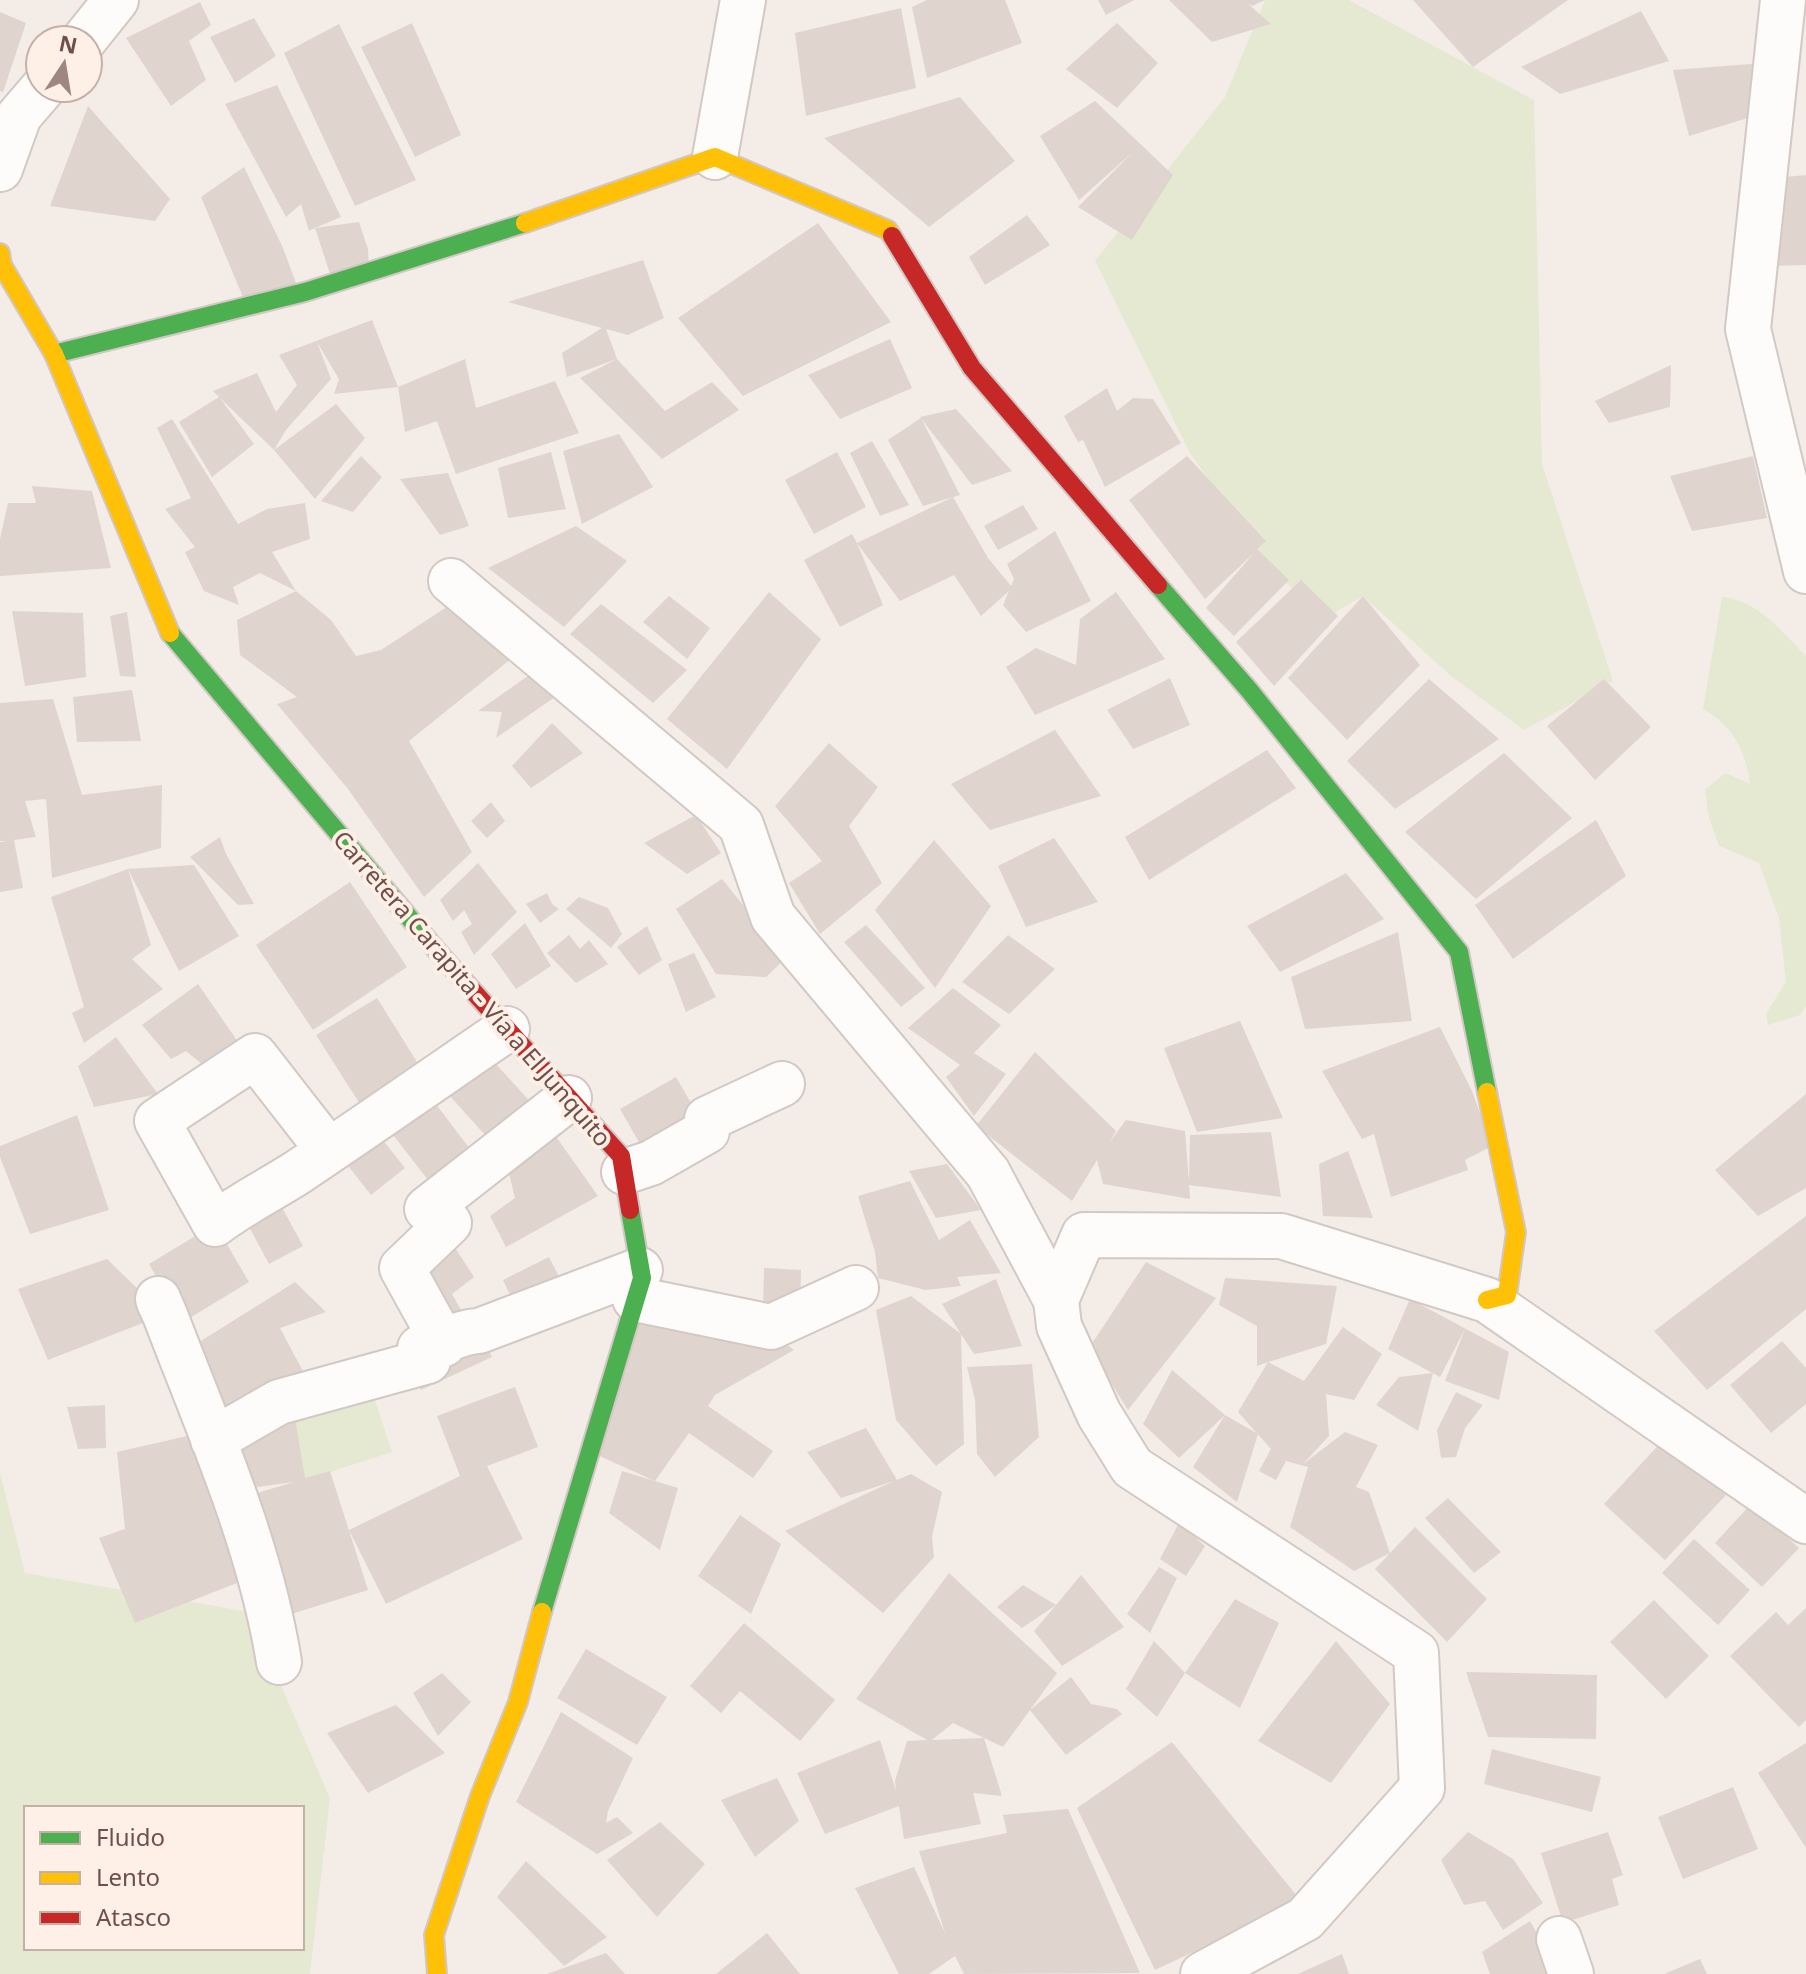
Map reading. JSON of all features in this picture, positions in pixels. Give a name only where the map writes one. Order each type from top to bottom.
[{"type":"street","points":[[97,24],[116,0]]},
{"type":"street","points":[[715,157],[743,0]]},
{"type":"street","points":[[1806,24],[1783,0],[1748,329],[1806,571]]},
{"type":"street","points":[[0,169],[19,116],[29,104]]},
{"type":"street","points":[[54,354],[166,331],[376,273],[541,220],[715,157],[888,230],[972,368],[1249,690],[1459,952],[1516,1232],[1507,1295],[1487,1300]]},
{"type":"street","name":"Carretera Carapita - Vía a El Junquito","points":[[0,253],[2,265],[54,354],[171,635],[390,899],[621,1156],[638,1284],[567,1521],[518,1702],[480,1796],[434,1935],[437,1974]]},
{"type":"street","points":[[451,581],[741,825],[773,917],[988,1173],[1056,1300],[1059,1326],[1099,1414],[1132,1467],[1416,1653],[1422,1788],[1305,1919],[1203,1974]]},
{"type":"street","points":[[329,1151],[507,1029]]},
{"type":"street","points":[[624,1172],[651,1163],[707,1131],[707,1119],[782,1084]]},
{"type":"street","points":[[444,1344],[402,1268],[449,1223],[427,1209],[569,1098]]},
{"type":"street","points":[[1056,1300],[1084,1235],[1281,1236],[1487,1300],[1802,1513]]},
{"type":"street","points":[[213,1440],[279,1402],[428,1361],[420,1348],[444,1344],[465,1331],[479,1331],[638,1284],[771,1327],[856,1288]]},
{"type":"street","points":[[165,1315],[213,1440],[272,1620],[279,1662]]},
{"type":"green space","points":[[1265,0],[1349,0],[1534,100],[1542,464],[1613,681],[1524,730],[1452,677],[1363,596],[1320,621],[1254,546],[1190,453],[1095,261],[1225,97]]},
{"type":"green space","points":[[1722,597],[1735,599],[1758,610],[1806,656],[1806,1006],[1800,1015],[1768,1025],[1766,1014],[1786,982],[1779,918],[1759,863],[1719,846],[1709,818],[1705,790],[1725,773],[1750,784],[1736,740],[1722,723],[1703,709]]},
{"type":"green space","points":[[366,1373],[392,1452],[305,1480],[279,1402]]},
{"type":"green space","points":[[0,1472],[25,1573],[249,1612],[330,1798],[310,1974],[0,1974]]},
{"type":"building","points":[[927,0],[1005,0],[1022,43],[927,78],[912,7]]},
{"type":"building","points":[[1098,0],[1134,0],[1106,15]]},
{"type":"building","points":[[1169,0],[1265,0],[1252,6],[1247,3],[1271,24],[1212,42]]},
{"type":"building","points":[[1413,0],[1568,0],[1473,67]]},
{"type":"building","points":[[200,2],[211,25],[189,41],[206,80],[171,106],[126,38]]},
{"type":"building","points":[[901,8],[916,88],[806,116],[795,33]]},
{"type":"building","points":[[1641,11],[1669,61],[1560,94],[1521,67]]},
{"type":"building","points":[[0,12],[26,23],[3,92],[0,91]]},
{"type":"building","points":[[254,18],[276,56],[235,83],[210,37]]},
{"type":"building","points":[[412,23],[461,135],[415,157],[361,47]]},
{"type":"building","points":[[1117,23],[1158,63],[1117,108],[1066,69]]},
{"type":"building","points":[[339,24],[416,180],[355,206],[284,53]]},
{"type":"building","points":[[1764,63],[1764,113],[1689,136],[1673,70]]},
{"type":"building","points":[[277,85],[341,217],[309,231],[301,204],[286,217],[225,104]]},
{"type":"building","points":[[960,97],[1015,161],[929,227],[824,138]]},
{"type":"building","points":[[1095,101],[1173,175],[1132,240],[1078,207],[1133,152],[1079,200],[1040,136]]},
{"type":"building","points":[[88,106],[170,199],[155,221],[50,206]]},
{"type":"building","points":[[244,167],[283,248],[300,294],[248,309],[201,197]]},
{"type":"building","points":[[1806,175],[1806,265],[1769,266],[1766,179]]},
{"type":"building","points":[[1027,215],[1050,245],[985,285],[969,257]]},
{"type":"building","points":[[359,222],[368,249],[369,270],[334,286],[315,228]]},
{"type":"building","points":[[818,223],[891,322],[743,396],[678,318]]},
{"type":"building","points":[[643,260],[664,318],[628,335],[606,329],[617,359],[567,377],[562,353],[602,328],[508,302]]},
{"type":"building","points":[[372,320],[398,387],[334,394],[339,379],[317,342],[331,379],[286,430],[274,450],[220,398],[254,444],[212,477],[179,422],[219,397],[213,391],[257,373],[276,412],[297,385],[279,355]]},
{"type":"building","points":[[890,339],[912,388],[840,419],[808,375]]},
{"type":"building","points":[[465,359],[476,408],[555,381],[579,433],[456,474],[437,421],[405,432],[398,387]]},
{"type":"building","points":[[617,359],[665,411],[712,382],[739,410],[662,459],[580,378]]},
{"type":"building","points":[[1671,365],[1670,407],[1609,423],[1595,401]]},
{"type":"building","points":[[1107,388],[1117,411],[1133,398],[1153,399],[1181,443],[1105,487],[1083,440],[1078,442],[1064,416]]},
{"type":"building","points":[[336,404],[365,438],[315,499],[274,450]]},
{"type":"building","points":[[956,409],[1012,471],[972,485],[920,417]]},
{"type":"building","points":[[921,418],[960,495],[923,506],[888,440]]},
{"type":"building","points":[[172,419],[238,524],[267,509],[305,503],[310,539],[272,552],[296,591],[260,573],[233,587],[239,605],[204,591],[185,552],[195,547],[165,509],[191,498],[157,428]]},
{"type":"building","points":[[619,434],[653,487],[582,524],[563,451]]},
{"type":"building","points":[[872,441],[909,505],[880,516],[850,453]]},
{"type":"building","points":[[551,452],[566,509],[508,518],[498,468]]},
{"type":"building","points":[[837,452],[866,507],[814,534],[785,480]]},
{"type":"building","points":[[361,456],[382,477],[353,512],[321,501]]},
{"type":"building","points":[[1187,456],[1266,541],[1257,549],[1289,580],[1234,636],[1206,608],[1254,553],[1205,599],[1129,500]]},
{"type":"building","points":[[1753,456],[1767,518],[1692,531],[1670,476]]},
{"type":"building","points":[[448,473],[469,526],[440,535],[400,479]]},
{"type":"building","points":[[32,486],[92,491],[111,568],[0,576],[0,539],[8,503],[36,503]]},
{"type":"building","points":[[953,497],[988,558],[1011,586],[1014,579],[1007,564],[1055,531],[1091,601],[1026,632],[1003,605],[1009,591],[981,616],[954,575],[900,601],[857,543]]},
{"type":"building","points":[[1023,505],[1038,529],[998,550],[984,526]]},
{"type":"building","points":[[576,526],[627,561],[564,627],[488,568]]},
{"type":"building","points":[[852,534],[883,605],[840,627],[804,560]]},
{"type":"building","points":[[1301,580],[1338,616],[1274,686],[1236,642]]},
{"type":"building","points":[[296,591],[331,620],[356,656],[381,650],[459,599],[522,650],[409,741],[472,852],[424,897],[348,789],[277,704],[297,697],[240,655],[237,620]]},
{"type":"building","points":[[769,592],[821,639],[727,769],[667,719]]},
{"type":"building","points":[[1116,592],[1165,659],[1035,715],[1006,667],[1036,648],[1076,665],[1080,619]]},
{"type":"building","points":[[669,596],[710,628],[687,659],[643,622]]},
{"type":"building","points":[[1363,596],[1420,665],[1347,740],[1288,678]]},
{"type":"building","points":[[601,604],[687,670],[653,703],[570,634]]},
{"type":"building","points":[[12,611],[83,613],[86,677],[25,686]]},
{"type":"building","points":[[127,612],[136,677],[120,676],[110,616]]},
{"type":"building","points":[[538,669],[562,692],[496,738],[502,712],[478,711]]},
{"type":"building","points":[[1170,678],[1190,725],[1133,749],[1107,710]]},
{"type":"building","points":[[1429,679],[1499,739],[1395,809],[1347,761]]},
{"type":"building","points":[[1604,679],[1651,727],[1595,780],[1547,726]]},
{"type":"building","points":[[132,690],[141,741],[77,742],[73,697]]},
{"type":"building","points":[[53,699],[82,795],[162,785],[161,848],[52,878],[46,799],[25,801],[36,837],[14,840],[23,888],[0,892],[0,842],[8,841],[0,841],[0,703]]},
{"type":"building","points":[[552,723],[583,753],[531,788],[512,766]]},
{"type":"building","points":[[1055,730],[1101,796],[990,830],[951,784]]},
{"type":"building","points":[[829,743],[878,787],[849,826],[882,883],[820,934],[789,883],[822,861],[775,806]]},
{"type":"building","points":[[1267,750],[1296,788],[1149,880],[1125,837]]},
{"type":"building","points":[[1504,753],[1572,818],[1476,899],[1405,832]]},
{"type":"building","points":[[491,802],[505,821],[487,838],[471,821]]},
{"type":"building","points":[[696,815],[721,853],[687,874],[644,843]]},
{"type":"building","points":[[1596,820],[1626,876],[1513,959],[1475,905]]},
{"type":"building","points":[[220,837],[254,904],[238,905],[190,857]]},
{"type":"building","points":[[1054,838],[1098,902],[1026,927],[998,866]]},
{"type":"building","points":[[934,840],[991,906],[935,988],[875,910]]},
{"type":"building","points":[[478,863],[517,912],[474,955],[461,932],[472,924],[464,910],[453,921],[440,900]]},
{"type":"building","points":[[194,865],[239,936],[179,971],[128,869]]},
{"type":"building","points":[[128,869],[151,945],[132,959],[163,989],[84,1043],[72,1013],[84,1007],[51,897]]},
{"type":"building","points":[[1346,873],[1384,919],[1280,972],[1247,926]]},
{"type":"building","points":[[722,879],[760,926],[797,947],[766,977],[716,974],[676,909]]},
{"type":"building","points":[[350,882],[407,967],[313,1030],[256,945]]},
{"type":"building","points":[[547,893],[552,904],[559,909],[540,923],[526,904]]},
{"type":"building","points":[[579,897],[608,908],[622,934],[611,948],[566,909]]},
{"type":"building","points":[[525,923],[551,966],[516,989],[491,954]]},
{"type":"building","points":[[866,925],[925,988],[901,1007],[844,942]]},
{"type":"building","points":[[647,926],[662,960],[639,975],[617,947]]},
{"type":"building","points":[[1398,932],[1412,1021],[1305,1029],[1291,977]]},
{"type":"building","points":[[569,935],[580,949],[589,940],[608,964],[576,983],[547,953]]},
{"type":"building","points":[[1008,935],[1055,969],[1009,1014],[962,982]]},
{"type":"building","points":[[694,953],[716,997],[686,1012],[668,964]]},
{"type":"building","points":[[198,984],[247,1055],[221,1080],[186,1051],[171,1059],[142,1025]]},
{"type":"building","points":[[953,988],[1001,1025],[974,1053],[1006,1074],[974,1116],[946,1077],[960,1065],[908,1028]]},
{"type":"building","points":[[377,998],[427,1078],[367,1115],[316,1035]]},
{"type":"building","points":[[1240,1021],[1283,1118],[1197,1132],[1164,1048]]},
{"type":"building","points":[[1440,1027],[1472,1091],[1492,1146],[1465,1160],[1468,1170],[1391,1197],[1374,1134],[1362,1139],[1322,1071]]},
{"type":"building","points":[[116,1037],[158,1094],[94,1107],[78,1066]]},
{"type":"building","points":[[483,1050],[547,1120],[496,1147],[438,1083]]},
{"type":"building","points":[[1035,1052],[1116,1131],[1109,1143],[1126,1120],[1185,1131],[1189,1182],[1190,1135],[1271,1132],[1281,1197],[1189,1185],[1190,1199],[1103,1184],[1097,1160],[1072,1201],[976,1126]]},
{"type":"building","points":[[676,1077],[707,1131],[651,1163],[620,1109]]},
{"type":"building","points":[[1806,1094],[1806,1188],[1758,1216],[1715,1170]]},
{"type":"building","points":[[429,1095],[470,1149],[428,1180],[387,1127]]},
{"type":"building","points":[[77,1115],[109,1210],[30,1234],[0,1157],[0,1146]]},
{"type":"building","points":[[371,1125],[405,1168],[371,1195],[337,1152]]},
{"type":"building","points":[[557,1138],[598,1196],[506,1247],[490,1216],[515,1198],[507,1165]]},
{"type":"building","points":[[1348,1151],[1373,1218],[1323,1216],[1319,1164]]},
{"type":"building","points":[[947,1164],[981,1210],[936,1218],[909,1171]]},
{"type":"building","points":[[910,1181],[939,1240],[970,1220],[1001,1273],[957,1277],[961,1286],[926,1290],[878,1278],[875,1252],[858,1196]]},
{"type":"building","points":[[272,1189],[303,1246],[269,1264],[238,1206]]},
{"type":"building","points":[[1806,1216],[1806,1309],[1707,1390],[1654,1331]]},
{"type":"building","points":[[215,1224],[249,1282],[183,1322],[149,1264]]},
{"type":"building","points":[[443,1229],[474,1277],[452,1294],[473,1331],[444,1344],[402,1268]]},
{"type":"building","points":[[549,1257],[565,1288],[518,1311],[503,1280]]},
{"type":"building","points":[[107,1259],[139,1290],[153,1319],[48,1360],[18,1289]]},
{"type":"building","points":[[1146,1262],[1216,1298],[1128,1410],[1089,1348]]},
{"type":"building","points":[[764,1268],[801,1270],[800,1312],[763,1312]]},
{"type":"building","points":[[1225,1278],[1337,1286],[1326,1344],[1257,1366],[1257,1326],[1219,1305]]},
{"type":"building","points":[[996,1279],[1022,1346],[974,1354],[942,1304]]},
{"type":"building","points":[[295,1282],[326,1312],[280,1328],[314,1392],[294,1412],[305,1478],[330,1471],[368,1590],[272,1620],[257,1575],[135,1623],[99,1538],[125,1529],[117,1452],[209,1431],[180,1354]],"holes":[[[294,1482],[234,1500],[250,1488]]]},
{"type":"building","points":[[911,1296],[961,1334],[964,1444],[936,1466],[896,1420],[876,1310]]},
{"type":"building","points":[[1410,1299],[1509,1352],[1499,1400],[1445,1381],[1465,1329],[1440,1377],[1388,1349]]},
{"type":"building","points":[[640,1302],[770,1332],[794,1350],[715,1395],[708,1406],[773,1451],[753,1478],[689,1433],[655,1481],[593,1453]]},
{"type":"building","points":[[1343,1327],[1382,1354],[1354,1400],[1326,1394],[1329,1436],[1303,1464],[1345,1432],[1378,1445],[1356,1487],[1369,1492],[1390,1553],[1354,1571],[1290,1527],[1308,1467],[1286,1461],[1276,1480],[1259,1471],[1271,1449],[1238,1412],[1268,1362],[1304,1381]]},
{"type":"building","points":[[480,1332],[492,1357],[421,1390],[410,1365]]},
{"type":"building","points":[[1782,1341],[1806,1368],[1806,1404],[1771,1433],[1730,1385]]},
{"type":"building","points":[[1032,1364],[1039,1437],[995,1477],[977,1454],[975,1400],[967,1367]]},
{"type":"building","points":[[1172,1370],[1225,1415],[1179,1458],[1143,1424]]},
{"type":"building","points":[[1433,1373],[1418,1431],[1376,1405],[1399,1377]]},
{"type":"building","points":[[515,1387],[538,1447],[487,1466],[523,1539],[386,1604],[349,1530],[460,1476],[437,1416]]},
{"type":"building","points":[[1456,1392],[1483,1405],[1465,1428],[1456,1457],[1441,1458],[1437,1430]]},
{"type":"building","points":[[105,1405],[106,1448],[78,1449],[67,1407]]},
{"type":"building","points":[[1225,1415],[1258,1434],[1237,1502],[1193,1467]]},
{"type":"building","points":[[866,1428],[897,1480],[911,1474],[942,1492],[932,1537],[934,1557],[883,1613],[785,1531],[894,1481],[841,1498],[807,1452]]},
{"type":"building","points":[[1664,1439],[1726,1495],[1665,1560],[1604,1504]]},
{"type":"building","points":[[622,1471],[678,1488],[660,1550],[609,1513]]},
{"type":"building","points":[[1448,1498],[1501,1552],[1474,1573],[1425,1518]]},
{"type":"building","points":[[1751,1504],[1799,1548],[1762,1587],[1715,1543]]},
{"type":"building","points":[[740,1515],[781,1544],[751,1614],[698,1576]]},
{"type":"building","points":[[1179,1523],[1205,1546],[1186,1576],[1160,1559]]},
{"type":"building","points":[[1415,1527],[1487,1599],[1447,1642],[1375,1569]]},
{"type":"building","points":[[1694,1539],[1750,1590],[1718,1625],[1662,1573]]},
{"type":"building","points":[[1159,1567],[1177,1578],[1150,1633],[1127,1614]]},
{"type":"building","points":[[949,1573],[1057,1673],[1003,1747],[984,1738],[1002,1796],[973,1793],[981,1824],[904,1839],[899,1806],[825,1834],[797,1773],[880,1740],[896,1791],[895,1781],[907,1741],[927,1740],[856,1699]],"holes":[[[953,1723],[984,1738],[932,1740]]]},
{"type":"building","points":[[1081,1575],[1124,1627],[1062,1666],[1034,1631]]},
{"type":"building","points":[[1023,1585],[1056,1605],[1022,1628],[997,1607]]},
{"type":"building","points":[[1235,1599],[1279,1623],[1240,1708],[1185,1673]]},
{"type":"building","points":[[1654,1600],[1709,1656],[1666,1699],[1610,1642]]},
{"type":"building","points":[[1806,1608],[1806,1720],[1799,1727],[1730,1656],[1776,1612],[1788,1625]]},
{"type":"building","points":[[744,1623],[835,1700],[800,1741],[740,1691],[721,1713],[690,1686]]},
{"type":"building","points":[[1154,1641],[1185,1673],[1157,1717],[1126,1689]]},
{"type":"building","points":[[1336,1641],[1390,1704],[1331,1783],[1258,1741]]},
{"type":"building","points":[[586,1649],[667,1697],[637,1745],[557,1698]]},
{"type":"building","points":[[1466,1672],[1597,1675],[1596,1739],[1488,1737]]},
{"type":"building","points":[[442,1673],[471,1702],[438,1736],[413,1693]]},
{"type":"building","points":[[1071,1677],[1091,1704],[1117,1709],[1122,1714],[1066,1755],[1030,1710]]},
{"type":"building","points":[[396,1705],[445,1753],[368,1793],[327,1733]]},
{"type":"building","points":[[561,1712],[633,1758],[608,1811],[606,1823],[617,1817],[633,1833],[597,1854],[516,1802]]},
{"type":"building","points":[[1172,1742],[1301,1901],[1155,1970],[1077,1808]]},
{"type":"building","points":[[1806,1743],[1806,1848],[1758,1773]]},
{"type":"building","points":[[1492,1749],[1601,1777],[1592,1812],[1484,1784]]},
{"type":"building","points":[[777,1778],[799,1821],[755,1857],[721,1800]]},
{"type":"building","points":[[1733,1787],[1758,1849],[1683,1879],[1658,1817]]},
{"type":"building","points":[[1068,1809],[1140,1973],[964,1974],[955,1956],[929,1974],[899,1974],[855,1888],[914,1867],[945,1933],[919,1851],[1007,1833],[1003,1815]]},
{"type":"building","points":[[660,1822],[705,1864],[657,1917],[607,1860]]},
{"type":"building","points":[[1468,1832],[1513,1859],[1543,1903],[1503,1930],[1485,1901],[1464,1905],[1441,1860]]},
{"type":"building","points":[[1608,1832],[1623,1875],[1612,1879],[1619,1905],[1563,1923],[1541,1853]]},
{"type":"building","points":[[526,1861],[607,1937],[564,1966],[497,1897]]},
{"type":"building","points":[[1530,1921],[1560,1974],[1490,1974],[1482,1952]]},
{"type":"building","points":[[767,1933],[800,1974],[716,1974]]},
{"type":"building","points":[[606,1953],[625,1974],[547,1974]]},
{"type":"building","points":[[1342,1954],[1349,1974],[1298,1974]]},
{"type":"building","points":[[1700,1959],[1707,1974],[1664,1974]]},
{"type":"traffic: fast","points":[[54,354],[305,292],[525,223]]},
{"type":"traffic: fast","points":[[1158,585],[1249,690],[1459,952],[1487,1092]]},
{"type":"traffic: fast","points":[[170,633],[438,952]]},
{"type":"traffic: fast","points":[[542,1612],[642,1278],[630,1210]]},
{"type":"traffic: slow","points":[[525,223],[715,157],[888,230],[892,236]]},
{"type":"traffic: slow","points":[[0,253],[2,265],[54,354],[170,633]]},
{"type":"traffic: slow","points":[[1487,1092],[1516,1232],[1507,1295],[1487,1300]]},
{"type":"traffic: slow","points":[[437,1974],[434,1935],[480,1796],[518,1702],[542,1612]]},
{"type":"traffic: jam","points":[[892,236],[972,368],[1158,585]]},
{"type":"traffic: jam","points":[[438,952],[621,1156],[630,1210]]}]
